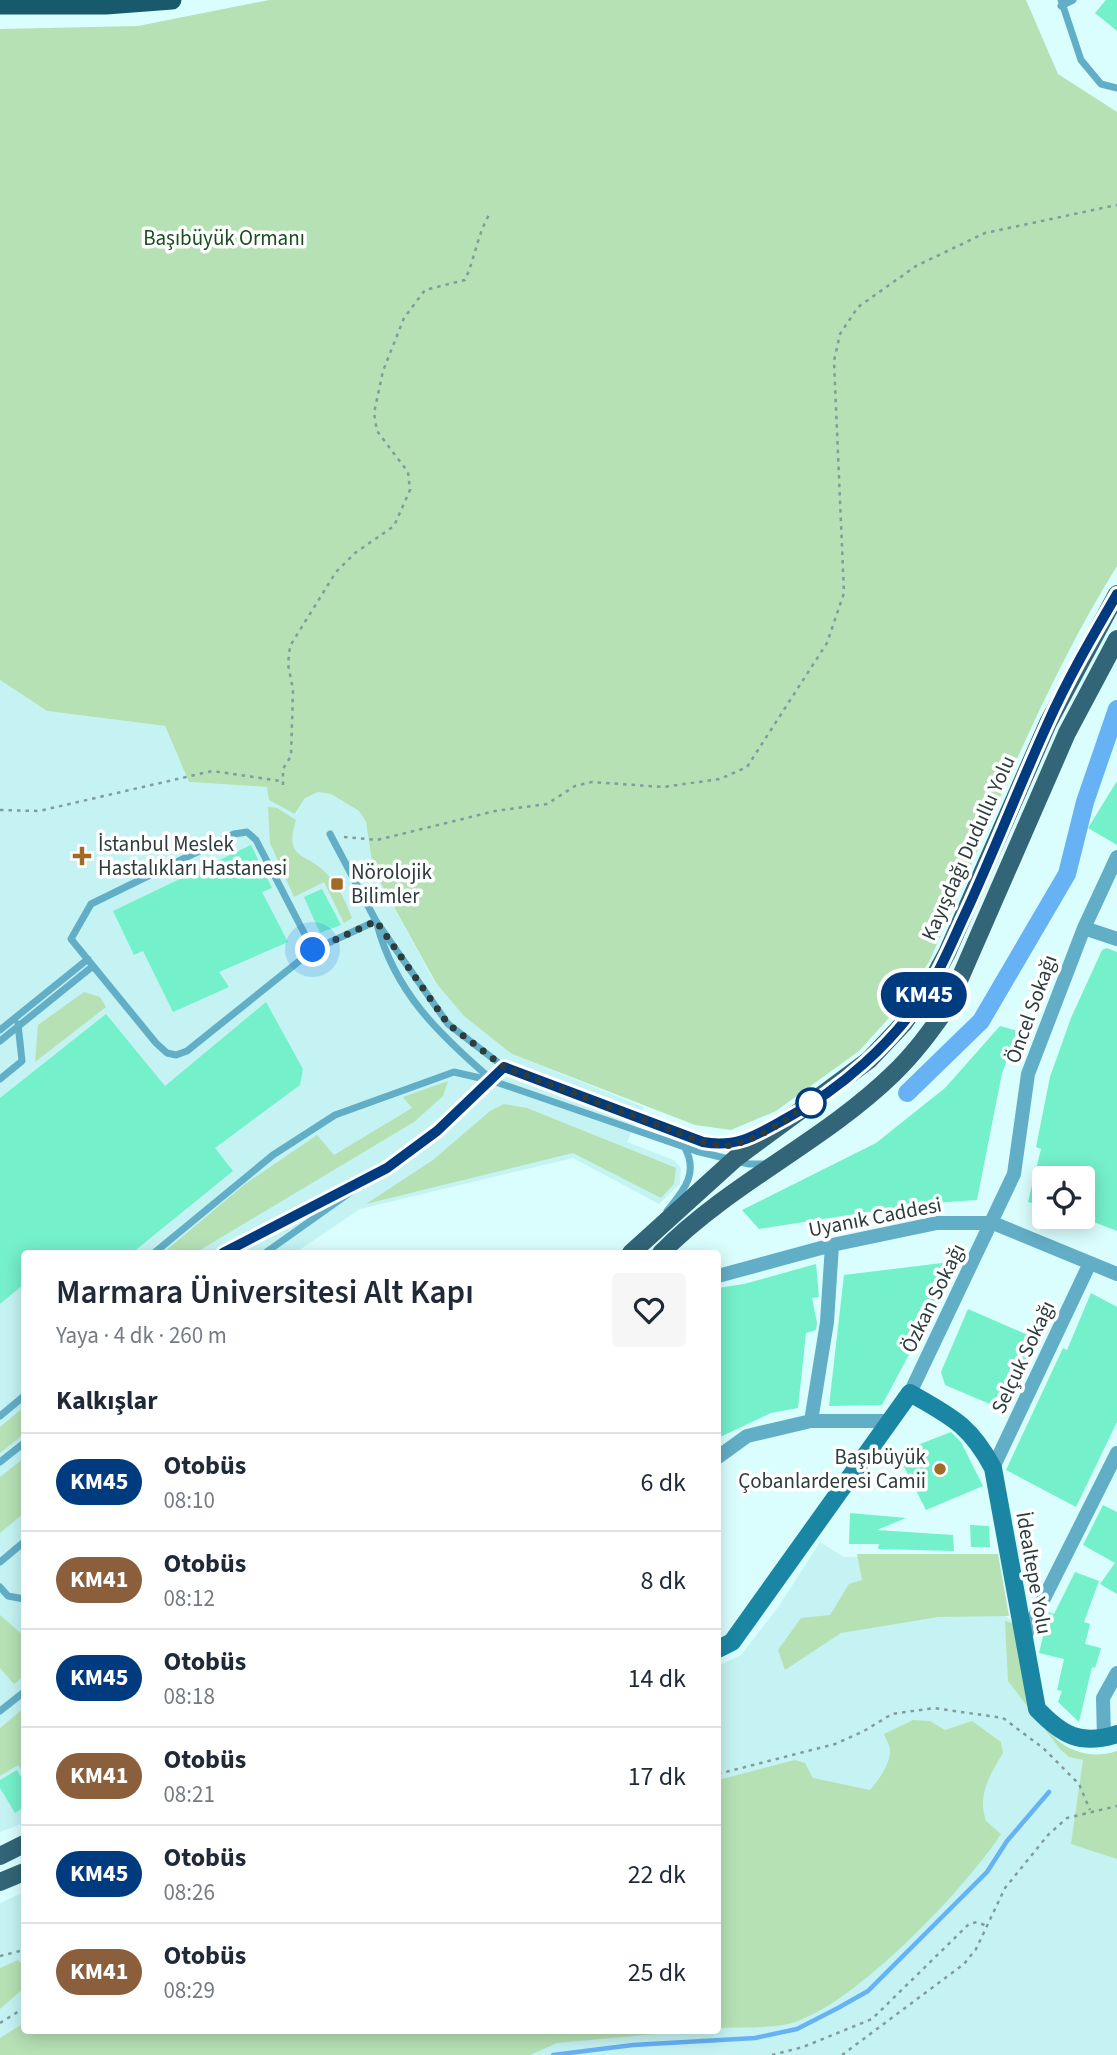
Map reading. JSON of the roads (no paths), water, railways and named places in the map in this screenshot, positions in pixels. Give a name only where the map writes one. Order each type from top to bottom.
[{"type":"highway","points":[[6,6],[106,5],[172,0]]},
{"type":"main road","name":"Kayışdağı Dudullu Yolu","points":[[634,1250],[650,1232],[733,1160],[869,1060],[904,1023],[928,990],[978,885],[1048,723],[1117,594]]},
{"type":"main road","points":[[664,1250],[675,1238],[774,1163],[842,1116],[892,1076],[919,1047],[947,1008],[1067,733],[1117,639]]},
{"type":"main road","points":[[721,1648],[732,1642],[911,1392]]},
{"type":"main road","name":"İdealtepe Yolu","points":[[911,1392],[958,1421],[978,1440],[993,1468],[1022,1640],[1037,1709],[1056,1730],[1077,1738],[1110,1736]]},
{"type":"main road","points":[[0,1856],[21,1846]]},
{"type":"main road","points":[[0,1882],[21,1873]]},
{"type":"street","name":"Öncel Sokağı","points":[[993,1223],[1014,1174],[1028,1074],[1084,928],[1117,857]]},
{"type":"street","points":[[1084,928],[1117,939]]},
{"type":"street","name":"Uyanık Caddesi","points":[[721,1275],[832,1245],[937,1223],[993,1223],[1117,1274]]},
{"type":"street","name":"Özkan Sokağı","points":[[911,1392],[993,1223]]},
{"type":"street","points":[[811,1421],[827,1322],[832,1245]]},
{"type":"street","name":"Selçuk Sokağı","points":[[993,1468],[1090,1263]]},
{"type":"street","points":[[721,1455],[747,1436],[811,1421],[891,1420]]},
{"type":"street","points":[[1022,1640],[1117,1454]]},
{"type":"street","points":[[1110,1736],[1102,1698],[1117,1673]]},
{"type":"lane","points":[[1073,0],[1061,3],[1081,60],[1101,84],[1117,88]]},
{"type":"lane","points":[[313,950],[256,840],[247,832],[234,834],[91,904],[71,939],[156,1043],[167,1054],[176,1055],[199,1043],[313,950],[376,921]]},
{"type":"lane","points":[[330,835],[376,921],[448,1024],[504,1067],[703,1142],[723,1146],[740,1142],[799,1112]]},
{"type":"lane","points":[[376,921],[387,959],[418,1007],[448,1042],[493,1081]]},
{"type":"lane","points":[[0,1041],[16,1022],[91,962]]},
{"type":"lane","points":[[0,1030],[16,1022]]},
{"type":"lane","points":[[0,1079],[22,1061],[16,1022]]},
{"type":"lane","points":[[269,1250],[437,1131],[493,1081],[504,1067]]},
{"type":"lane","points":[[158,1250],[274,1155],[335,1115],[454,1072],[493,1081],[685,1147],[755,1165],[774,1163]]},
{"type":"lane","points":[[650,1232],[691,1177],[690,1158],[685,1147]]},
{"type":"lane","points":[[229,1250],[387,1168]]},
{"type":"lane","points":[[0,1416],[21,1398]]},
{"type":"lane","points":[[0,1462],[21,1445]]},
{"type":"lane","points":[[0,1562],[21,1544]]},
{"type":"lane","points":[[0,1587],[8,1596],[21,1598]]},
{"type":"lane","points":[[0,1711],[21,1694]]},
{"type":"waterway","points":[[907,1093],[981,1021],[1067,874],[1085,802],[1117,709]]},
{"type":"waterway","points":[[553,2055],[633,2045],[755,2038],[797,2029],[838,2008],[868,1991],[987,1872],[1007,1841],[1049,1792]]},
{"type":"place","name":"İstanbul Meslek Hastalıkları Hastanesi","points":[[82,856]]},
{"type":"place","name":"Nörolojik Bilimler","points":[[337,884]]},
{"type":"place","name":"Başıbüyük Çobanlarderesi Camii","points":[[940,1469]]},
{"type":"park label","name":"Başıbüyük Ormanı","points":[[224,238]]}]
